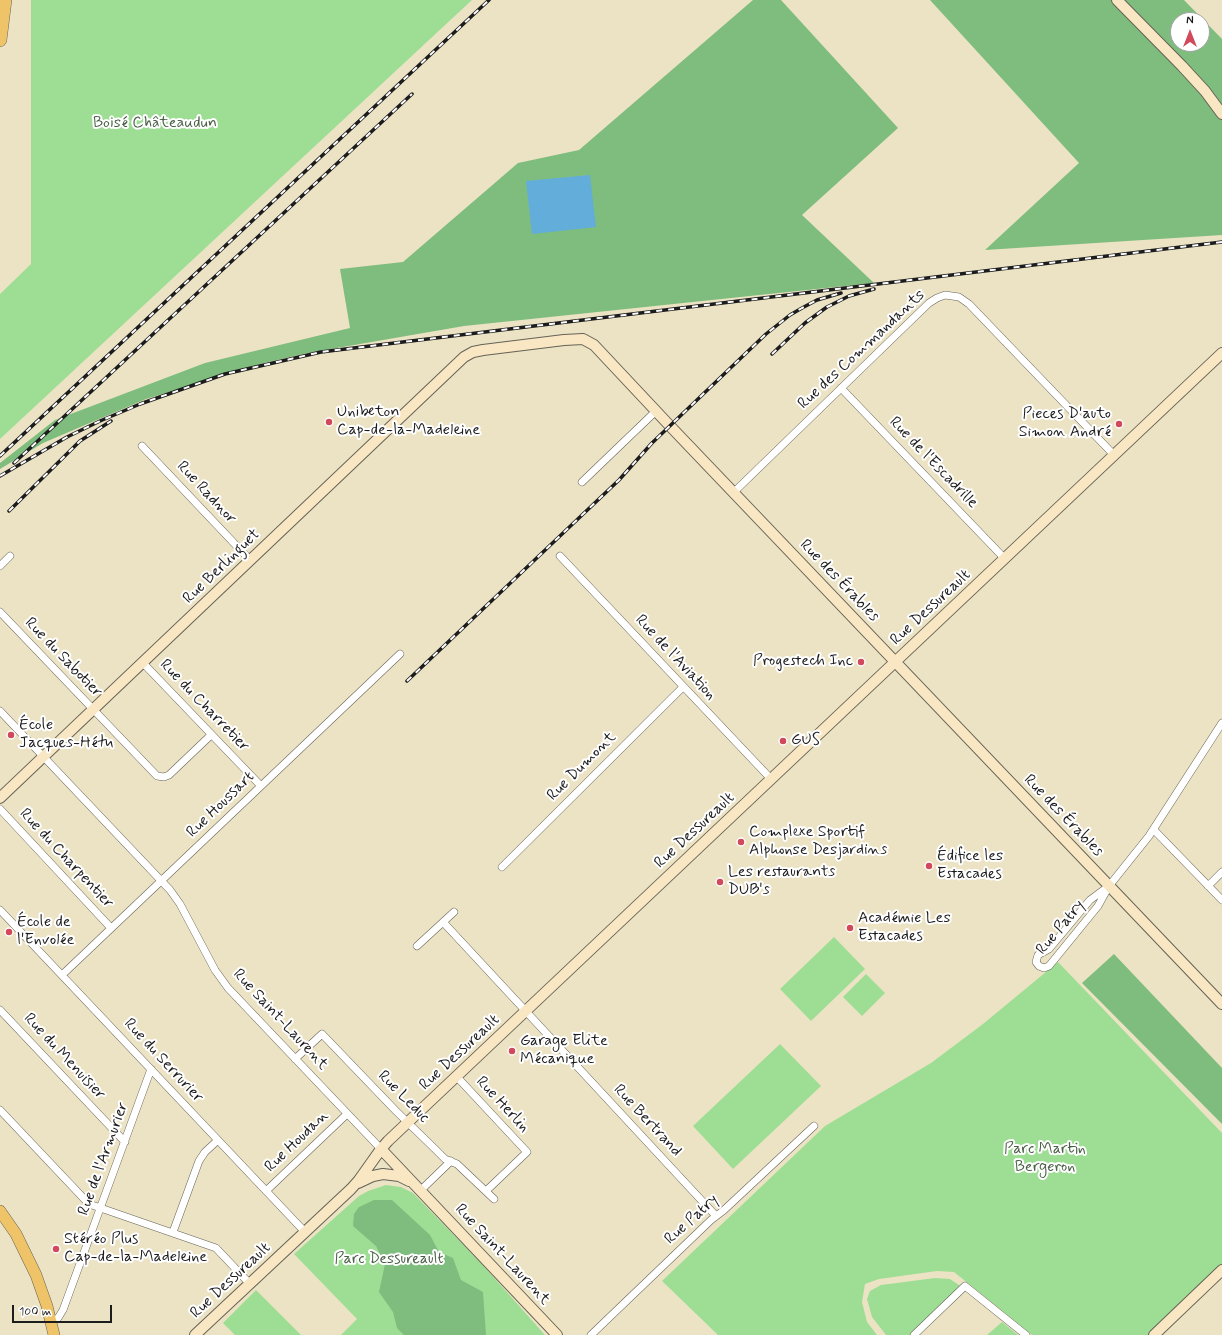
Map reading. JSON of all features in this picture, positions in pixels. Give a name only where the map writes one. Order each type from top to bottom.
[{"type":"highway","points":[[0,40],[5,0]]},
{"type":"main road","points":[[0,1211],[16,1234],[30,1261],[45,1298],[54,1335]]},
{"type":"street","points":[[1117,0],[1205,90],[1222,114]]},
{"type":"street","name":"Rue des Commandants","points":[[734,492],[929,303],[941,296],[954,296],[962,298],[969,304],[1114,455]]},
{"type":"street","name":"Rue des Érables","points":[[464,357],[473,352],[484,350],[571,339],[587,340],[594,345],[1222,1004]]},
{"type":"street","name":"Rue Dessureault","points":[[195,1335],[354,1185],[381,1149],[408,1122],[1222,353]]},
{"type":"street","name":"Rue Berlinguet","points":[[0,798],[464,357]]},
{"type":"street","name":"Rue de l'Escadrille","points":[[842,388],[1005,559]]},
{"type":"street","points":[[582,482],[656,411]]},
{"type":"street","name":"Rue Radnor","points":[[142,446],[250,560]]},
{"type":"street","points":[[0,566],[10,556]]},
{"type":"street","name":"Rue de l'Aviation","points":[[560,556],[771,779]]},
{"type":"street","name":"Rue du Sabotier","points":[[0,612],[154,774],[159,777],[169,775],[211,735]]},
{"type":"street","name":"Rue Houssart","points":[[62,975],[400,654]]},
{"type":"street","name":"Rue du Charretier","points":[[143,663],[261,786]]},
{"type":"street","name":"Rue Dumont","points":[[502,867],[683,687]]},
{"type":"street","name":"Rue Saint-Laurent","points":[[0,711],[44,756],[178,901],[212,965],[223,982],[557,1335]]},
{"type":"street","name":"Rue Patry","points":[[1109,886],[1090,900],[1049,949],[1038,955],[1036,962],[1039,966],[1044,968],[1049,966],[1098,906],[1109,886],[1154,830],[1222,723]]},
{"type":"street","points":[[1216,732],[1222,738]]},
{"type":"street","name":"Rue du Charpentier","points":[[0,809],[111,928]]},
{"type":"street","points":[[1154,830],[1222,900]]},
{"type":"street","points":[[1208,886],[1222,872]]},
{"type":"street","name":"Rue du Serrurier","points":[[0,910],[305,1232]]},
{"type":"street","points":[[417,946],[454,912]]},
{"type":"street","name":"Rue Bertrand","points":[[442,922],[716,1216]]},
{"type":"street","name":"Rue du Menuisier","points":[[0,1010],[125,1142]]},
{"type":"street","name":"Rue Leduc","points":[[295,1059],[322,1034],[396,1111],[445,1159],[457,1164],[494,1199]]},
{"type":"street","name":"Rue de l'Armurier","points":[[52,1322],[58,1318],[63,1310],[151,1069]]},
{"type":"street","name":"Rue Herlin","points":[[457,1077],[527,1152],[486,1191]]},
{"type":"street","points":[[0,1110],[85,1200],[93,1206],[173,1232],[218,1250],[250,1284]]},
{"type":"street","name":"Rue Houdan","points":[[266,1191],[347,1114]]},
{"type":"street","name":"Rue Patry","points":[[591,1335],[716,1216],[814,1126]]},
{"type":"street","points":[[173,1232],[199,1161],[205,1152],[218,1140]]},
{"type":"street","points":[[354,1185],[366,1179],[384,1174],[400,1176],[418,1187],[451,1161]]},
{"type":"street","points":[[1154,1335],[1222,1270]]},
{"type":"street","points":[[914,1335],[965,1286],[1026,1335]]},
{"type":"green space","name":"Boisé Châteaudun","points":[[31,0],[472,0],[0,439],[0,294],[31,264]]},
{"type":"green space","points":[[753,0],[781,0],[898,128],[802,215],[874,283],[464,326],[308,353],[264,363],[146,399],[43,443],[0,469],[0,463],[55,420],[205,363],[350,328],[340,269],[403,262],[518,163],[579,150]]},
{"type":"green space","points":[[930,0],[1184,0],[1196,12],[1170,12],[1170,52],[1210,52],[1210,27],[1222,39],[1222,235],[985,250],[1079,163]]},
{"type":"green space","points":[[834,937],[865,969],[811,1021],[780,989]]},
{"type":"green space","points":[[1114,954],[1222,1068],[1222,1124],[1082,983]]},
{"type":"green space","name":"Parc Martin Bergeron","points":[[1058,962],[1222,1133],[1222,1275],[1158,1335],[1032,1335],[954,1272],[937,1271],[879,1279],[865,1284],[862,1302],[867,1322],[877,1335],[718,1335],[662,1281],[825,1126],[931,1063],[983,1024]]},
{"type":"green space","points":[[866,974],[885,993],[862,1016],[843,997]]},
{"type":"green space","points":[[780,1044],[821,1086],[733,1169],[693,1126]]},
{"type":"green space","name":"Parc Dessureault","points":[[386,1185],[401,1187],[413,1193],[481,1263],[545,1335],[341,1335],[357,1319],[294,1254],[359,1196],[368,1191]]},
{"type":"green space","points":[[374,1200],[392,1200],[430,1235],[439,1252],[453,1258],[461,1280],[483,1292],[486,1335],[404,1335],[397,1328],[393,1312],[379,1292],[385,1264],[376,1246],[353,1226],[354,1214],[359,1207]]},
{"type":"green space","points":[[935,1278],[950,1279],[965,1289],[918,1335],[886,1335],[872,1317],[867,1299],[870,1291],[881,1285]]},
{"type":"green space","points":[[256,1290],[301,1335],[235,1335],[223,1323]]},
{"type":"green space","points":[[1002,1322],[1018,1335],[987,1335]]},
{"type":"water","points":[[590,175],[596,227],[532,234],[526,181]]},
{"type":"railway","points":[[0,456],[489,0]]},
{"type":"railway","points":[[14,463],[412,94]]},
{"type":"railway","points":[[0,476],[67,437],[140,404],[225,374],[321,352],[1222,242]]},
{"type":"railway","points":[[772,354],[805,323],[827,307],[849,296],[874,289]]},
{"type":"railway","points":[[407,681],[619,480],[652,443],[766,334],[790,315],[802,308],[817,300],[841,293]]},
{"type":"railway","points":[[9,511],[80,441],[111,421]]},
{"type":"place","name":"Unibeton Cap-de-la-Madeleine","points":[[329,422]]},
{"type":"place","name":"Pieces D'auto Simon André","points":[[1119,424]]},
{"type":"place","name":"Progestech Inc","points":[[861,662]]},
{"type":"place","name":"École Jacques-Hétu","points":[[11,735]]},
{"type":"place","name":"GUS","points":[[783,741]]},
{"type":"place","name":"Complexe Sportif Alphonse Desjardins","points":[[741,842]]},
{"type":"place","name":"Édifice les Estacades","points":[[929,866]]},
{"type":"place","name":"Les restaurants DUB's","points":[[720,882]]},
{"type":"place","name":"Académie Les Estacades","points":[[850,928]]},
{"type":"place","name":"École de l'Envolée","points":[[9,932]]},
{"type":"place","name":"Garage Elite Mécanique","points":[[512,1051]]},
{"type":"place","name":"Stéréo Plus Cap-de-la-Madeleine","points":[[56,1249]]}]
